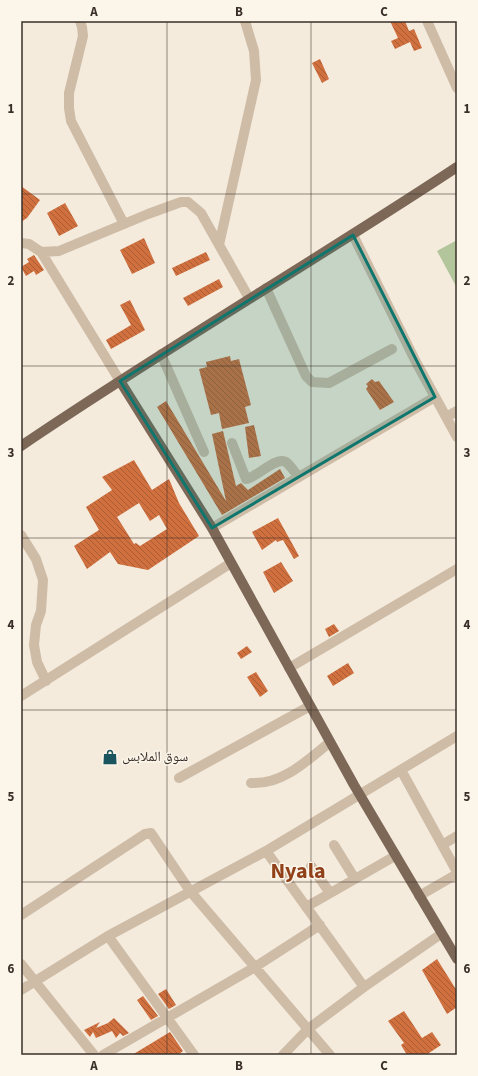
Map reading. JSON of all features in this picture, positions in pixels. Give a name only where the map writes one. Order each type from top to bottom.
[{"type":"main road","points":[[21,446],[161,354],[353,235],[457,168]]},
{"type":"main road","points":[[120,381],[212,528],[330,742],[418,896],[457,958]]},
{"type":"street","points":[[80,21],[83,36],[68,99],[71,121],[124,224]]},
{"type":"street","points":[[219,245],[256,80],[254,51],[245,21]]},
{"type":"street","points":[[427,21],[457,88]]},
{"type":"street","points":[[41,252],[59,251],[181,202],[188,202],[201,213],[250,298]]},
{"type":"street","points":[[353,235],[435,397],[457,437]]},
{"type":"street","points":[[21,243],[29,244],[41,252],[120,381]]},
{"type":"street","points":[[266,288],[306,376],[312,382],[329,383],[392,349]]},
{"type":"street","points":[[161,354],[204,452]]},
{"type":"street","points":[[212,528],[435,397]]},
{"type":"street","points":[[446,417],[457,411]]},
{"type":"street","points":[[232,443],[246,479],[276,462],[282,461],[286,462],[298,477]]},
{"type":"street","points":[[21,535],[36,560],[43,580],[41,611],[33,638],[37,662],[46,681]]},
{"type":"street","points":[[21,696],[231,563]]},
{"type":"street","points":[[289,668],[457,569]]},
{"type":"street","points":[[179,778],[310,706]]},
{"type":"street","points":[[21,990],[108,936],[266,851],[457,736]]},
{"type":"street","points":[[251,783],[266,782],[294,771],[330,742]]},
{"type":"street","points":[[401,770],[457,873],[418,896]]},
{"type":"street","points":[[21,915],[148,833],[154,835],[190,891],[330,1055]]},
{"type":"street","points":[[442,845],[457,836]]},
{"type":"street","points":[[334,846],[354,879]]},
{"type":"street","points":[[266,851],[364,987]]},
{"type":"street","points":[[306,907],[395,856]]},
{"type":"street","points":[[311,866],[330,893]]},
{"type":"street","points":[[103,1055],[255,966],[320,925]]},
{"type":"street","points":[[283,1055],[308,1029],[364,987],[441,934]]},
{"type":"street","points":[[108,936],[194,1055]]},
{"type":"street","points":[[21,964],[94,1055]]},
{"type":"highlighted area","points":[[353,235],[435,397],[212,528],[120,381]]},
{"type":"green space","points":[[457,240],[457,288],[437,251]]},
{"type":"building","points":[[390,21],[405,21],[409,31],[414,29],[422,48],[414,51],[410,42],[395,49],[391,41],[398,38]]},
{"type":"building","points":[[320,59],[329,79],[322,83],[312,63]]},
{"type":"building","points":[[21,186],[40,200],[27,218],[21,222]]},
{"type":"building","points":[[65,203],[78,226],[59,236],[47,213]]},
{"type":"building","points":[[144,238],[155,263],[132,274],[120,250]]},
{"type":"building","points":[[206,252],[210,260],[176,276],[172,268]]},
{"type":"building","points":[[34,255],[44,270],[36,275],[34,271],[26,276],[21,267],[29,262],[27,259]]},
{"type":"building","points":[[219,279],[223,287],[188,306],[183,298]]},
{"type":"building","points":[[130,300],[145,330],[111,349],[106,340],[131,325],[120,305]]},
{"type":"building","points":[[230,356],[231,361],[239,359],[251,405],[245,407],[249,423],[222,429],[219,413],[211,415],[199,369],[207,367],[206,362]]},
{"type":"building","points":[[372,379],[375,382],[379,381],[394,402],[380,410],[366,389],[368,386],[366,384]]},
{"type":"building","points":[[166,401],[226,501],[212,434],[223,431],[236,486],[241,483],[248,490],[280,469],[285,478],[222,515],[157,407]]},
{"type":"building","points":[[254,425],[261,456],[249,458],[245,427]]},
{"type":"building","points":[[134,460],[152,490],[169,479],[179,503],[199,536],[148,570],[118,564],[110,552],[87,569],[74,546],[99,530],[86,507],[112,490],[102,477]],"holes":[[[139,503],[150,521],[159,515],[167,529],[140,546],[136,543],[134,544],[117,517]]]},
{"type":"building","points":[[278,518],[299,556],[294,559],[283,540],[277,542],[276,540],[262,550],[252,532]]},
{"type":"building","points":[[281,562],[293,581],[274,593],[263,572]]},
{"type":"building","points":[[334,624],[339,631],[329,637],[325,629]]},
{"type":"building","points":[[247,646],[252,652],[241,659],[237,653]]},
{"type":"building","points":[[348,663],[354,673],[333,686],[327,676]]},
{"type":"building","points":[[256,672],[268,691],[260,697],[247,677]]},
{"type":"building","points":[[437,959],[457,991],[457,1007],[447,1014],[422,970]]},
{"type":"building","points":[[166,989],[176,1005],[169,1009],[158,994]]},
{"type":"building","points":[[143,996],[158,1016],[151,1020],[137,1000]]},
{"type":"building","points":[[404,1011],[422,1038],[432,1032],[441,1045],[426,1055],[407,1055],[401,1045],[404,1043],[388,1021]]},
{"type":"building","points":[[114,1018],[129,1033],[123,1036],[120,1033],[116,1038],[112,1031],[96,1038],[93,1032],[90,1037],[84,1030],[100,1022],[96,1028],[108,1023]]},
{"type":"building","points":[[170,1032],[183,1051],[178,1055],[132,1055]]},
{"type":"place","name":"سوق الملابس","points":[[110,757]]},
{"type":"district","name":"Nyala","points":[[298,871]]}]
